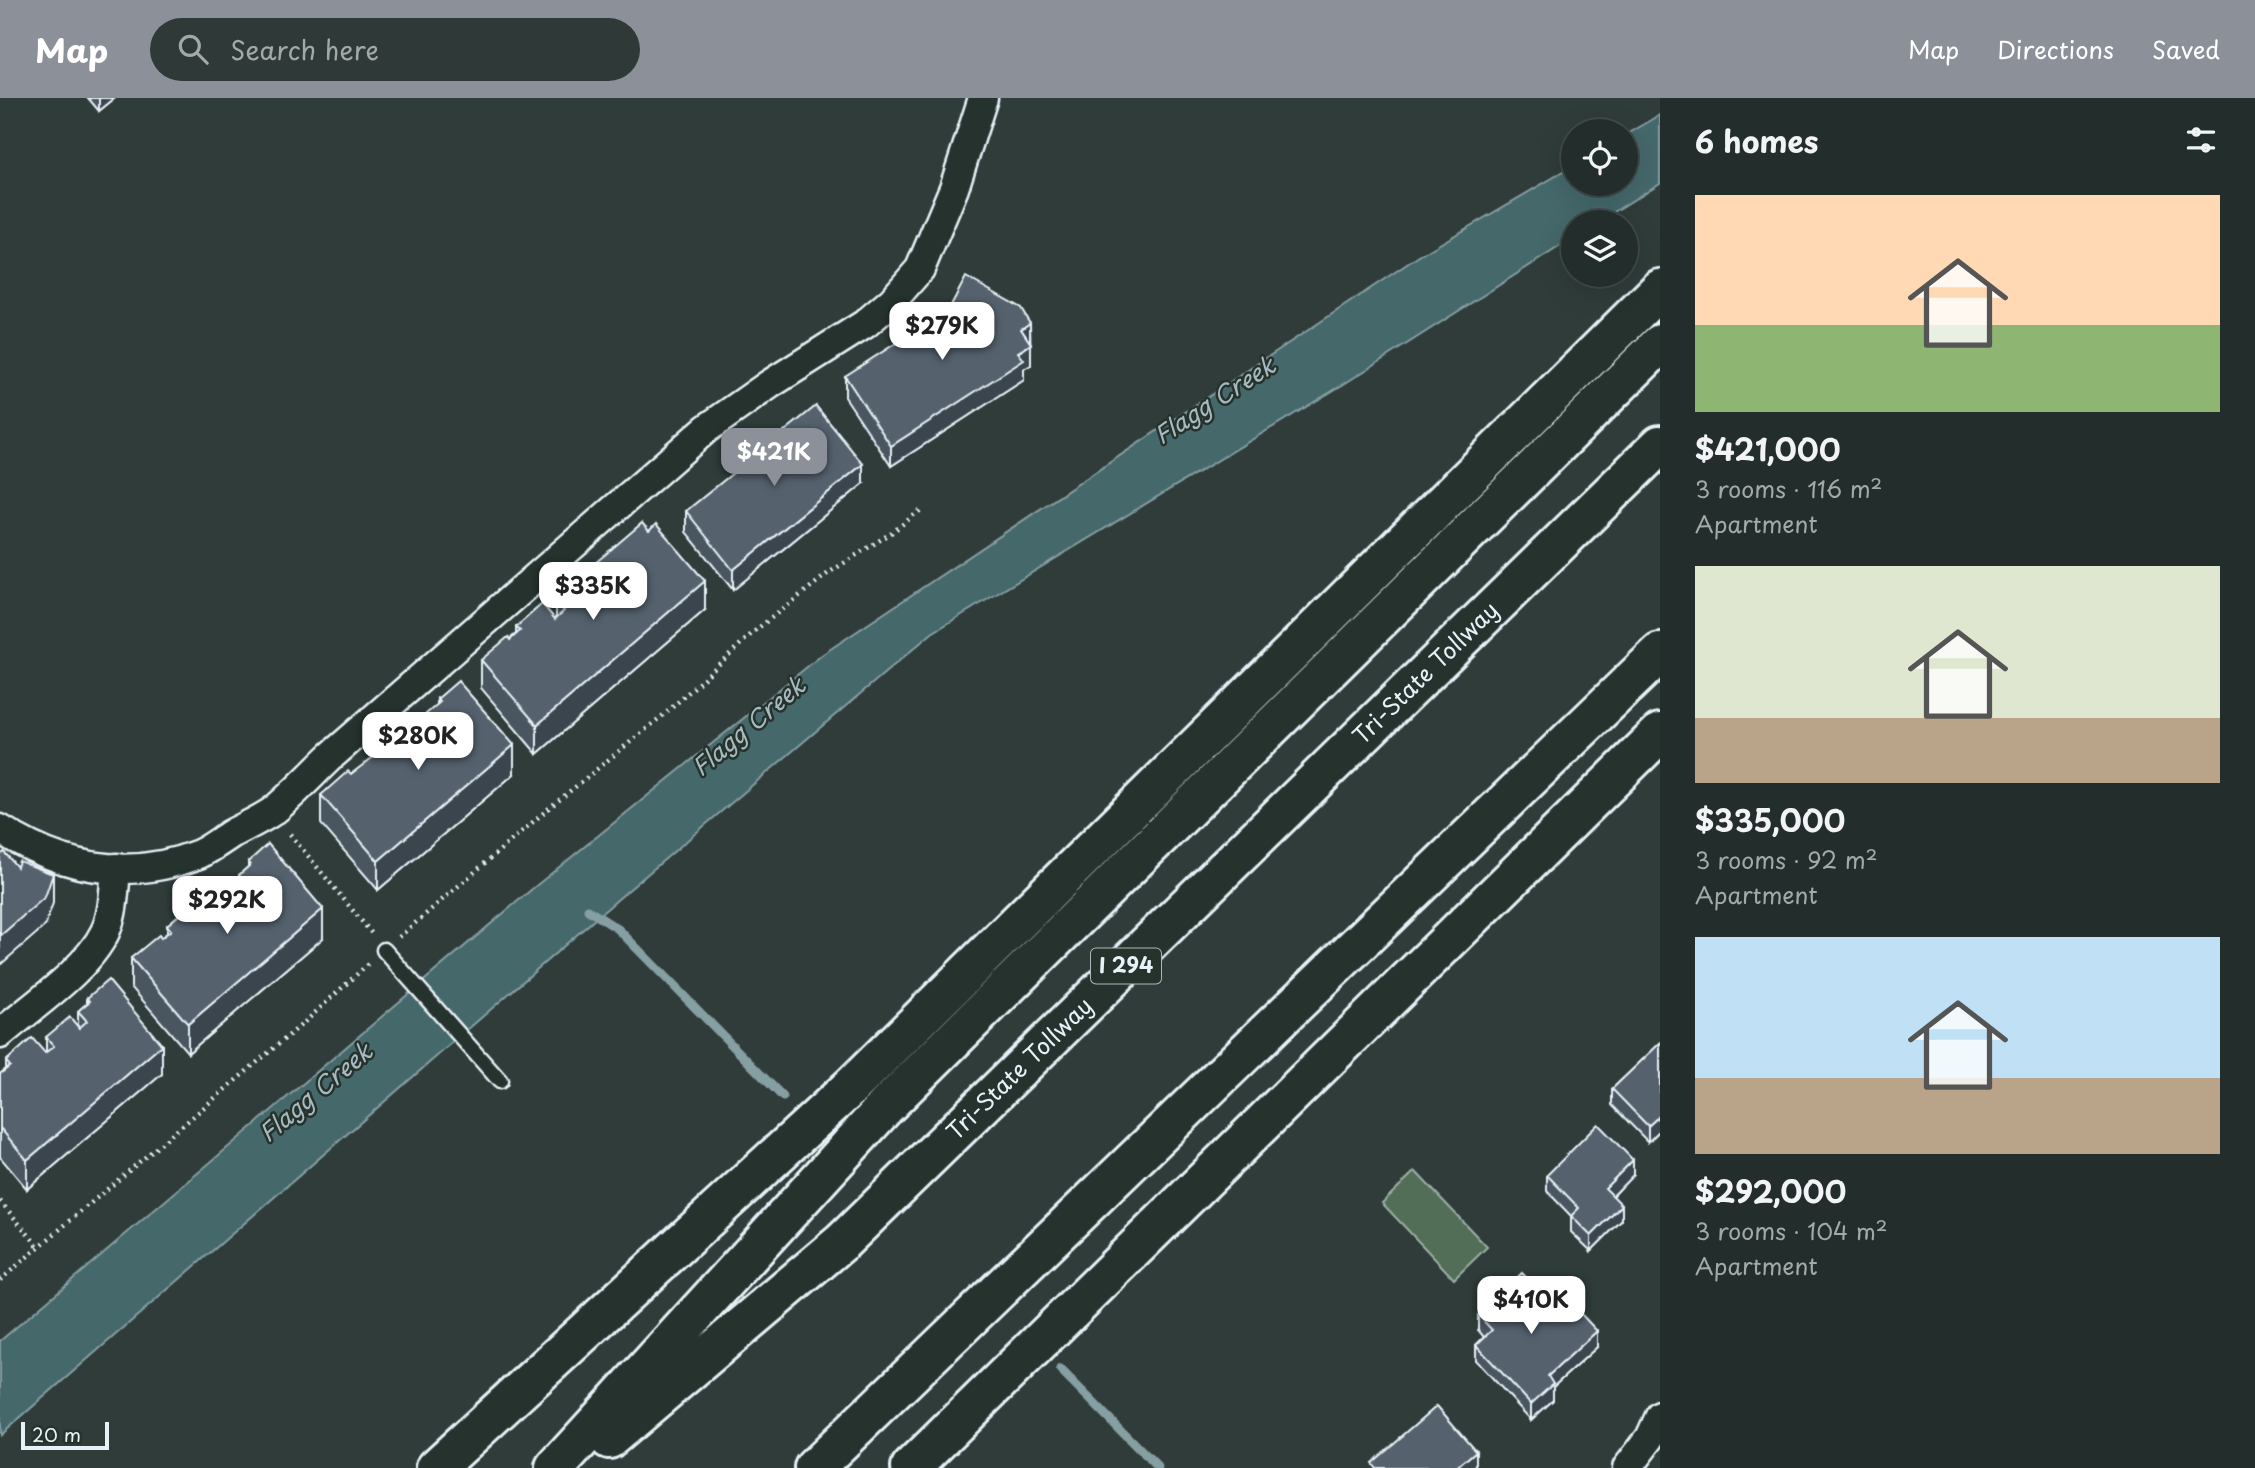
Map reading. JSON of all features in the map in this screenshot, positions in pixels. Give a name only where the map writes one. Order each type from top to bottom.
[{"type":"highway","points":[[436,1468],[853,1085],[1660,289]]},
{"type":"highway","points":[[555,1468],[887,1105],[1660,344]]},
{"type":"highway","name":"Tri-State Tollway","points":[[574,1468],[842,1242],[1660,445]]},
{"type":"highway","points":[[814,1468],[1660,653]]},
{"type":"highway","points":[[911,1468],[1660,733]]},
{"type":"street","points":[[0,829],[29,847],[62,860],[96,868],[131,869],[170,863],[201,853],[272,812],[362,728],[706,429],[865,324],[892,301],[920,269],[954,188],[983,98]]},
{"type":"street","points":[[0,1034],[85,960],[104,933],[113,906],[116,868]]},
{"type":"street","points":[[1627,1468],[1650,1438],[1660,1416]]},
{"type":"lane","points":[[384,950],[500,1080]]},
{"type":"path","points":[[0,1280],[307,1020],[548,808],[667,712],[757,629],[830,572],[891,533],[921,510]]},
{"type":"path","points":[[272,812],[384,950]]},
{"type":"path","points":[[0,1201],[39,1247]]},
{"type":"green space","points":[[1415,1171],[1487,1247],[1454,1279],[1382,1203]]},
{"type":"water","name":"Flagg Creek","points":[[1660,115],[1660,183],[1617,210],[1561,210],[1561,246],[1344,384],[932,633],[625,893],[0,1435],[0,1341],[532,889],[823,654],[1419,256],[1561,173],[1561,196],[1638,196],[1638,128]]},
{"type":"building","points":[[966,277],[1021,308],[1030,323],[1021,329],[1031,344],[1018,352],[1024,360],[891,446],[845,376],[949,309]]},
{"type":"building","points":[[816,406],[863,464],[733,570],[686,511]]},
{"type":"building","points":[[642,523],[649,531],[656,524],[705,581],[537,725],[481,660],[508,637],[510,640],[520,631],[516,627],[542,604],[555,619],[564,611],[556,602],[580,582],[589,593],[596,587],[587,577],[598,568],[594,564]]},
{"type":"building","points":[[458,681],[514,745],[378,861],[321,795],[348,771],[351,774],[397,739],[410,755],[416,750],[403,734],[440,702],[437,699]]},
{"type":"building","points":[[268,844],[323,909],[188,1024],[131,958],[159,935],[161,938],[171,930],[167,925],[193,903],[206,917],[215,910],[207,901],[231,881],[240,892],[247,885],[239,875],[250,865],[248,862]]},
{"type":"building","points":[[4,852],[17,867],[19,861],[53,874],[45,897],[0,936],[0,855]]},
{"type":"building","points":[[108,980],[162,1045],[27,1160],[0,1128],[0,1074],[10,1066],[6,1061],[32,1038],[45,1053],[54,1046],[46,1037],[70,1017],[79,1028],[87,1021],[78,1011],[90,1001],[87,998]]},
{"type":"building","points":[[1660,1043],[1660,1115],[1648,1126],[1612,1089]]},
{"type":"building","points":[[1598,1124],[1633,1160],[1605,1188],[1622,1205],[1591,1236],[1571,1216],[1579,1208],[1547,1175]]},
{"type":"building","points":[[1522,1273],[1552,1305],[1563,1295],[1597,1331],[1548,1376],[1553,1384],[1531,1404],[1476,1345],[1492,1330],[1478,1315]]},
{"type":"building","points":[[1437,1406],[1476,1451],[1456,1468],[1375,1468],[1371,1463]]},
{"type":"waterway","points":[[588,910],[618,929],[783,1097]]},
{"type":"waterway","points":[[1060,1369],[1158,1468]]}]
